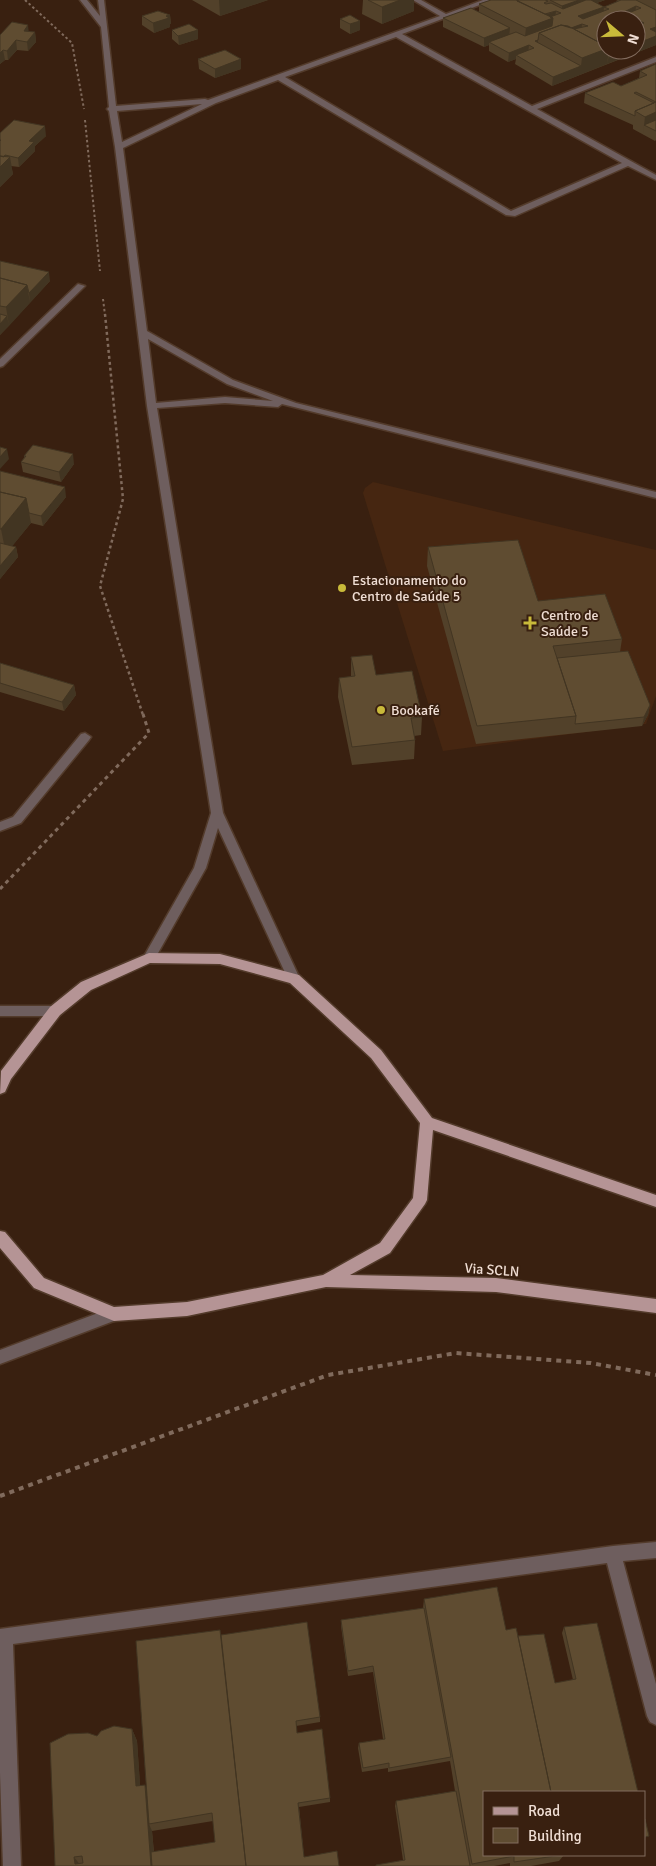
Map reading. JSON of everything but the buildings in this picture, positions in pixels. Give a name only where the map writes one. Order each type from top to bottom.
[{"type":"main road","points":[[0,1088],[6,1075],[55,1011],[86,986],[149,958],[220,958],[294,979],[376,1054],[427,1122],[656,1201]]},
{"type":"main road","points":[[0,1237],[40,1283],[114,1314],[187,1309],[325,1281],[385,1248],[420,1200],[427,1122]]},
{"type":"main road","name":"Via SCLN","points":[[325,1281],[496,1285],[656,1306]]},
{"type":"street","points":[[82,0],[105,27]]},
{"type":"street","points":[[100,0],[105,27],[111,109],[119,147],[152,406],[217,813],[294,979]]},
{"type":"street","points":[[416,0],[445,16]]},
{"type":"street","points":[[119,147],[213,101],[490,0]]},
{"type":"street","points":[[396,34],[656,178]]},
{"type":"street","points":[[531,109],[656,59]]},
{"type":"street","points":[[280,77],[509,213],[515,214],[628,163]]},
{"type":"street","points":[[111,109],[213,101]]},
{"type":"street","points":[[0,364],[81,286]]},
{"type":"street","points":[[142,332],[230,382],[293,405],[656,495]]},
{"type":"street","points":[[152,406],[225,400],[293,405]]},
{"type":"street","points":[[0,827],[17,820],[85,737]]},
{"type":"street","points":[[149,958],[200,868],[217,813]]},
{"type":"street","points":[[0,1010],[55,1011]]},
{"type":"street","points":[[0,1357],[114,1314]]},
{"type":"street","points":[[12,1866],[2,1637],[613,1554],[656,1550]]},
{"type":"street","points":[[613,1554],[656,1716]]},
{"type":"path","points":[[25,0],[72,43],[84,108],[100,274]]},
{"type":"path","points":[[0,889],[35,850],[149,733],[100,586],[123,499],[102,294]]},
{"type":"path","points":[[0,1496],[328,1375],[456,1352],[591,1363],[656,1375]]},
{"type":"shaded area","name":"Centro de Saúde 5","points":[[373,482],[656,550],[656,696],[646,724],[443,751],[363,493],[365,488]]},
{"type":"place","name":"Estacionamento do Centro de Saúde 5","points":[[342,588]]},
{"type":"place","name":"Centro de Saúde 5","points":[[530,623]]},
{"type":"place","name":"Bookafé","points":[[381,710]]}]
